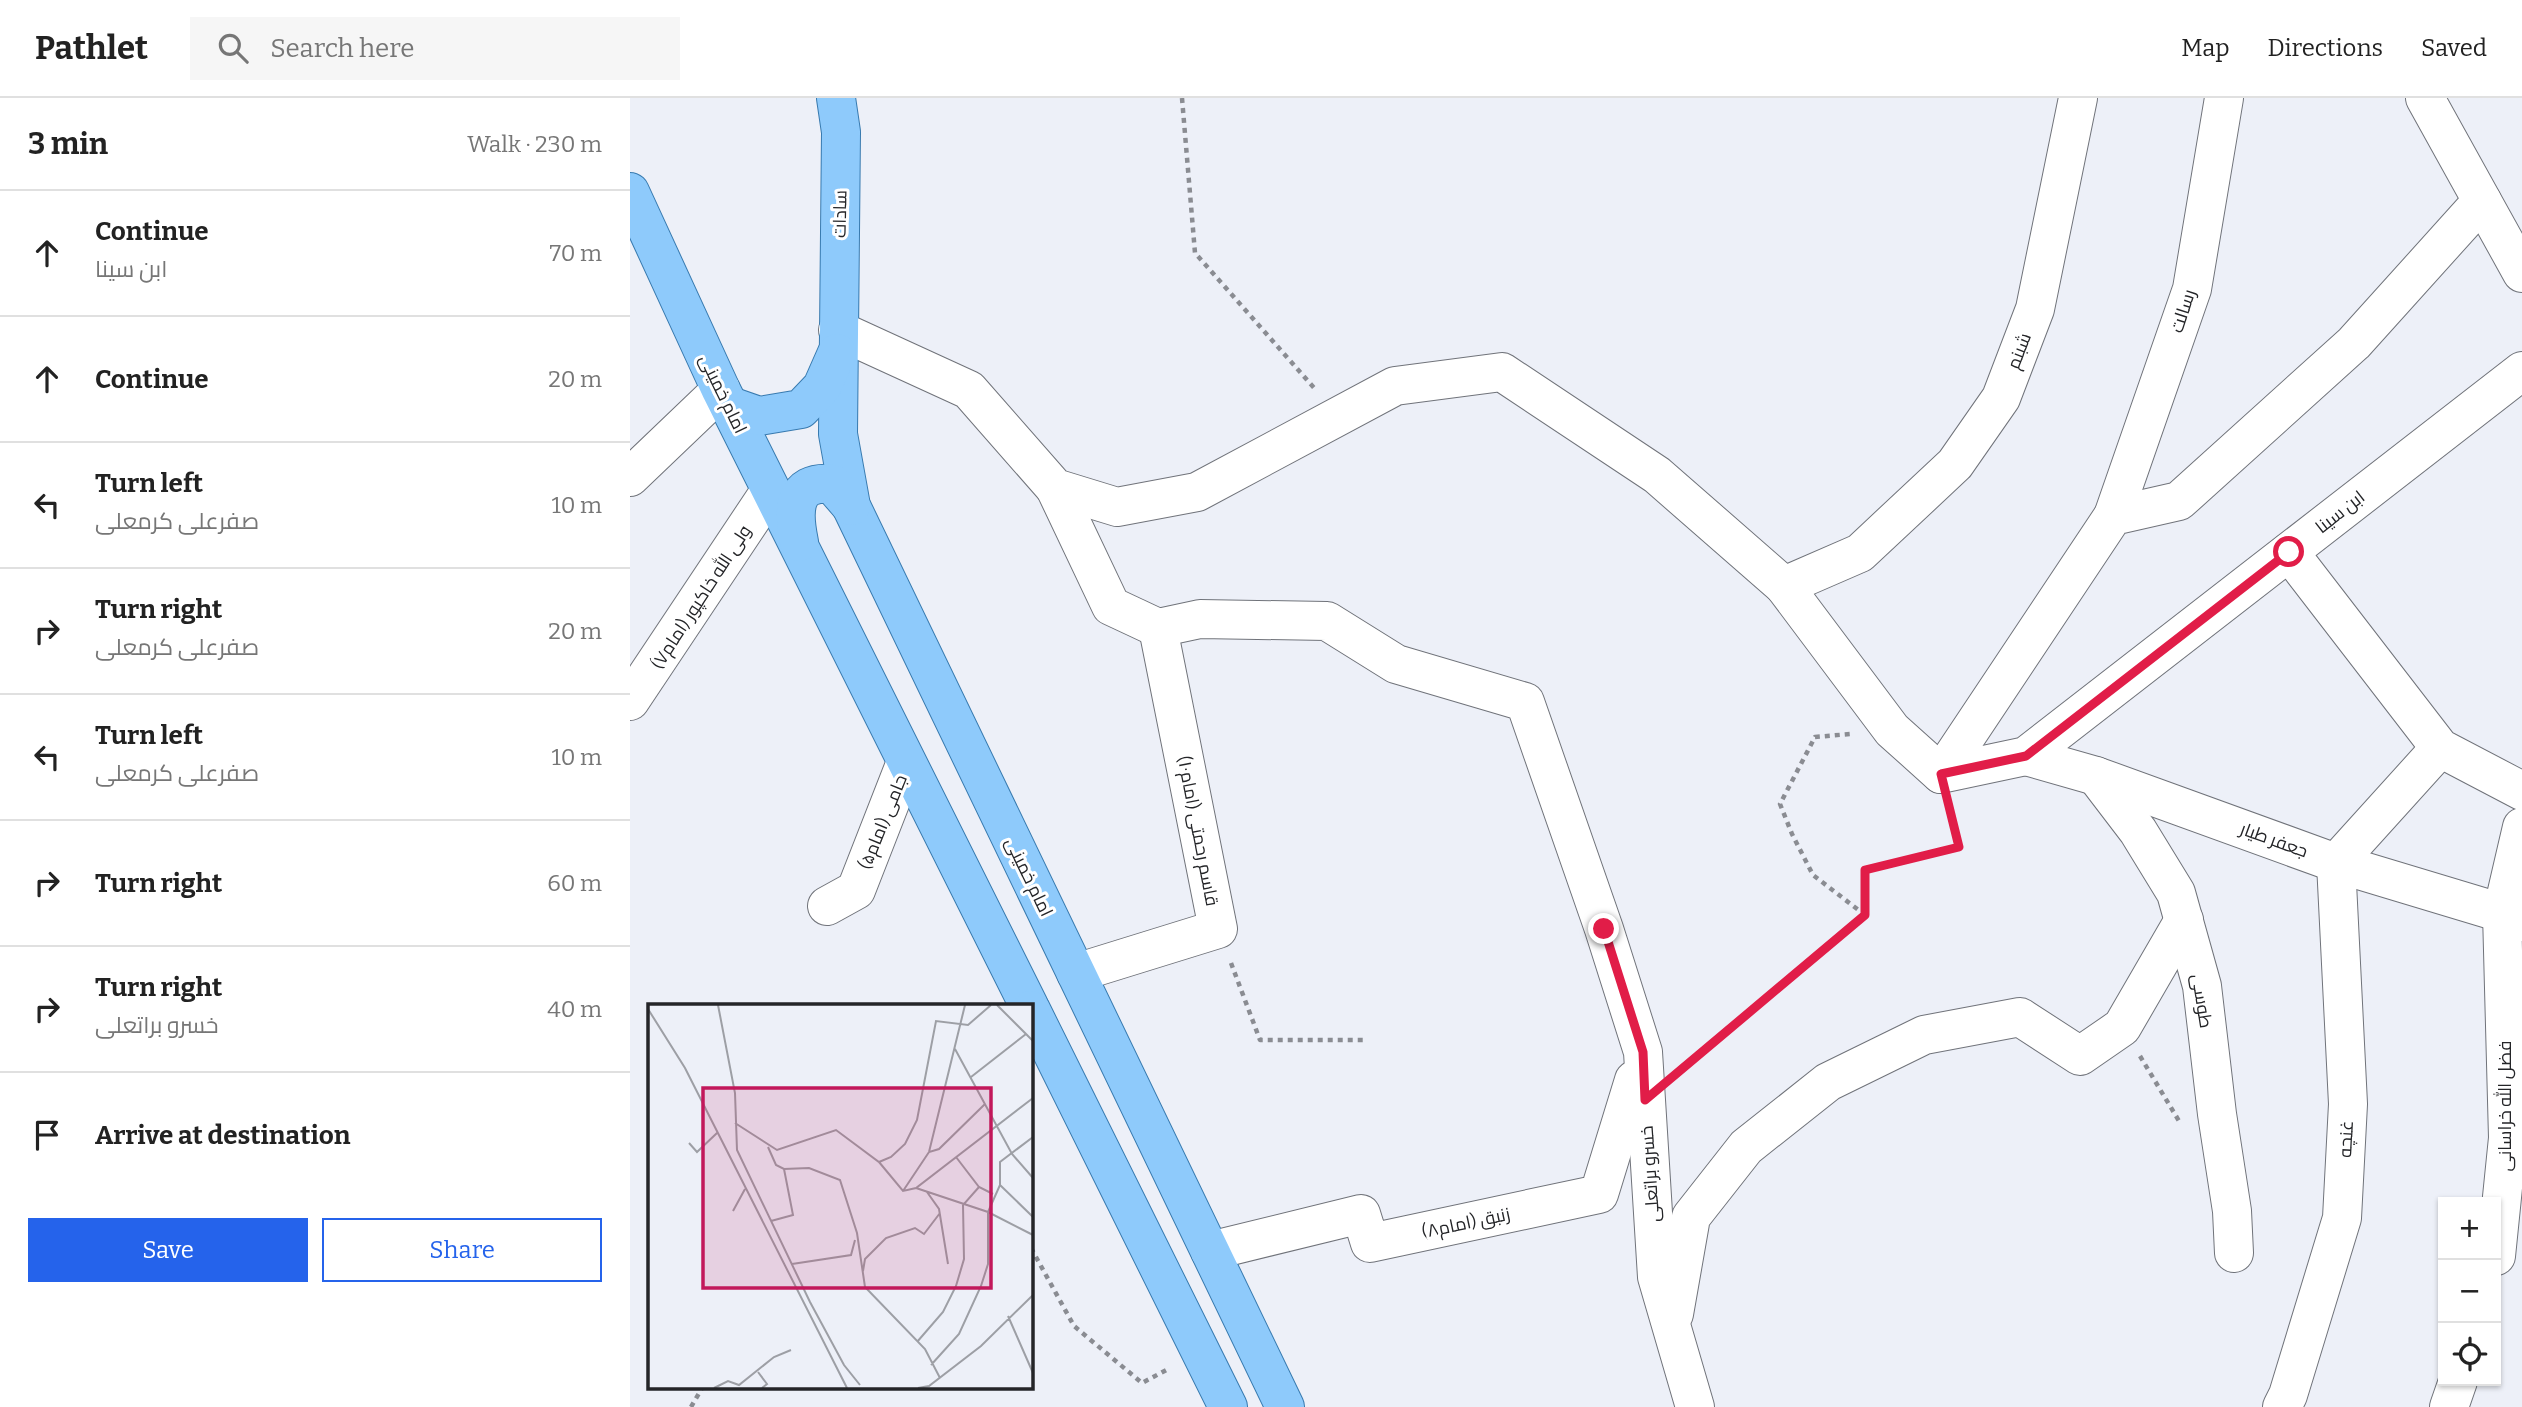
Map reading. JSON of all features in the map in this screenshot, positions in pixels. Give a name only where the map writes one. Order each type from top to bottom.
[{"type":"main road","name":"سادات","points":[[836,98],[841,132],[838,339]]},
{"type":"main road","name":"امام خمینی","points":[[630,192],[770,491],[1028,1004]]},
{"type":"main road","points":[[725,398],[758,416],[801,409],[822,387],[838,339]]},
{"type":"main road","name":"امام خمینی","points":[[838,339],[838,435],[851,506],[1285,1407]]},
{"type":"main road","points":[[801,553],[794,515],[796,502],[802,492],[809,486],[832,484],[851,506]]},
{"type":"main road","name":"امام خمینی","points":[[1032,1012],[1228,1407]]},
{"type":"street","name":"شبنم","points":[[1784,586],[1860,553],[1955,464],[2001,398],[2035,309],[2078,98]]},
{"type":"street","name":"رسالت","points":[[1941,774],[2113,516],[2192,289],[2224,98]]},
{"type":"street","points":[[2425,98],[2522,273]]},
{"type":"street","points":[[2113,516],[2179,500],[2354,343],[2482,201]]},
{"type":"street","points":[[838,339],[969,390],[1055,488],[1111,606],[1158,628]]},
{"type":"street","name":"ابن سینا","points":[[2026,756],[2522,371]]},
{"type":"street","points":[[1055,488],[1118,507],[1197,492],[1395,386],[1502,372],[1657,475],[1784,586],[1892,730],[1941,774],[2026,756]]},
{"type":"street","points":[[630,477],[725,398]]},
{"type":"street","name":"ولی الله خاکپور (امام۷)","points":[[630,701],[770,491]]},
{"type":"street","points":[[2289,552],[2440,748],[2522,791]]},
{"type":"street","name":"خسرو براتعلی","points":[[1158,628],[1200,619],[1327,621],[1396,664],[1525,702],[1604,929],[1643,1052],[1657,1277],[1695,1407]]},
{"type":"street","name":"قاسم رحمتی (امام۱۰)","points":[[1076,973],[1218,929],[1158,628]]},
{"type":"street","points":[[2336,863],[2440,748]]},
{"type":"street","name":"جعفر طیار","points":[[2026,756],[2096,776],[2336,863],[2512,917]]},
{"type":"street","name":"جامی (امام۵)","points":[[827,906],[856,890],[906,762]]},
{"type":"street","name":"طوسی","points":[[2096,776],[2138,831],[2176,894],[2184,920],[2202,986],[2232,1211],[2234,1253]]},
{"type":"street","name":"فضل الله خراسانی","points":[[2501,1207],[2508,1138],[2512,917],[2522,827]]},
{"type":"street","name":"غنچه","points":[[2282,1407],[2342,1218],[2348,1104],[2336,863]]},
{"type":"street","points":[[1671,1327],[1691,1217],[1746,1147],[1828,1082],[1924,1035],[2021,1017],[2080,1056],[2122,1027],[2184,920]]},
{"type":"street","name":"زنبق (امام۸)","points":[[1210,1251],[1361,1213],[1370,1243],[1599,1194],[1643,1052]]},
{"type":"street","points":[[2449,1407],[2456,1386]]},
{"type":"path","points":[[1182,98],[1195,253],[1339,416]]},
{"type":"path","points":[[1865,915],[1813,875],[1780,804],[1815,737],[1892,730]]},
{"type":"path","points":[[1645,1100],[1865,915],[1865,870],[1959,847],[1941,774]]},
{"type":"path","points":[[1218,929],[1259,1040],[1365,1040]]},
{"type":"path","points":[[2122,1027],[2183,1126]]},
{"type":"path","points":[[1032,1250],[1074,1326],[1142,1383],[1202,1351]]},
{"type":"path","points":[[691,1407],[701,1390]]},
{"type":"route","points":[[1604,929],[1643,1052],[1645,1100],[1865,915],[1865,870],[1959,847],[1941,774],[2026,756],[2289,552]]}]
